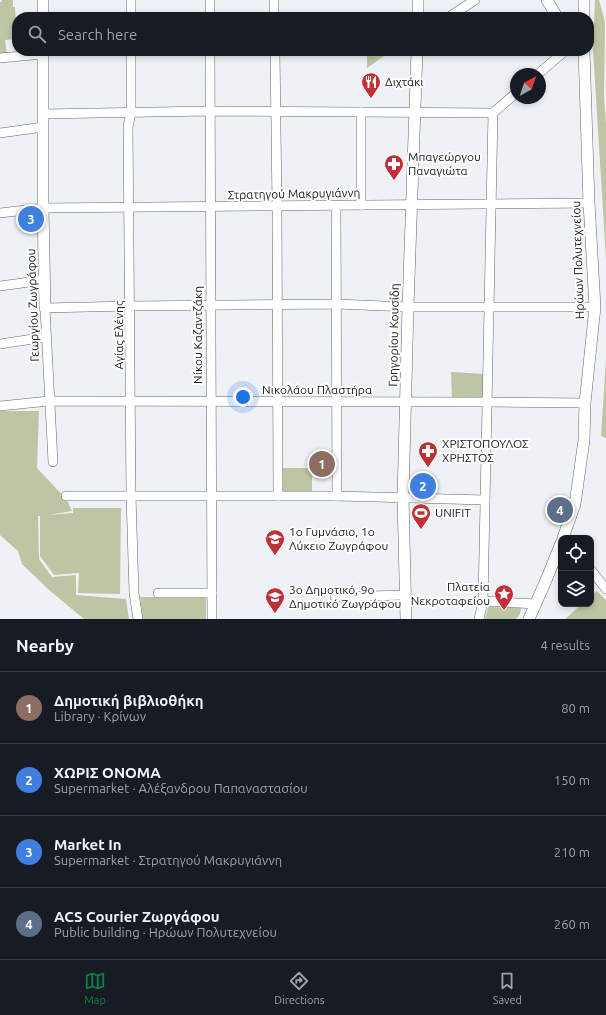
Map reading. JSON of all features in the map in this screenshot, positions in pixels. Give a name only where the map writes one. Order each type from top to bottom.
[{"type":"street","points":[[43,0],[43,12]]},
{"type":"street","points":[[130,0],[130,12]]},
{"type":"street","points":[[210,0],[210,12]]},
{"type":"street","points":[[274,0],[274,12]]},
{"type":"street","points":[[418,0],[418,12]]},
{"type":"street","points":[[457,12],[475,0]]},
{"type":"street","points":[[547,0],[554,12]]},
{"type":"street","points":[[584,0],[584,12]]},
{"type":"street","points":[[0,58],[14,56]]},
{"type":"street","name":"Γεωργίου Ζωγράφου","points":[[43,56],[44,280],[53,462]]},
{"type":"street","name":"Αγίας Ελένης","points":[[130,56],[130,113],[128,127],[130,208],[131,496],[134,593],[138,619]]},
{"type":"street","name":"Νίκου Καζαντζάκη","points":[[210,56],[212,619]]},
{"type":"street","points":[[275,56],[279,402],[278,496]]},
{"type":"street","name":"Γρηγορίου Κουσίδη","points":[[406,619],[403,497],[417,56]]},
{"type":"street","points":[[545,68],[559,56]]},
{"type":"street","name":"Ηρώων Πολυτεχνείου","points":[[564,535],[575,504],[584,440],[585,403],[595,307],[583,56]]},
{"type":"street","points":[[43,114],[209,112],[493,113],[510,98]]},
{"type":"street","points":[[361,112],[361,205]]},
{"type":"street","points":[[479,619],[483,601],[493,113]]},
{"type":"street","points":[[0,133],[43,127]]},
{"type":"street","name":"Στρατηγού Μακρυγιάννη","points":[[0,213],[43,208],[277,205],[336,206],[589,202]]},
{"type":"street","points":[[336,206],[337,496]]},
{"type":"street","points":[[0,286],[44,280]]},
{"type":"street","points":[[45,308],[336,304],[408,307],[595,307]]},
{"type":"street","points":[[0,344],[46,337]]},
{"type":"street","name":"Νικολάου Πλαστήρα","points":[[0,406],[49,401],[585,403]]},
{"type":"street","points":[[66,496],[337,496],[485,500]]},
{"type":"street","points":[[528,619],[536,604],[558,550]]},
{"type":"street","points":[[592,571],[606,589]]},
{"type":"street","points":[[158,593],[212,593]]},
{"type":"street","points":[[335,597],[405,595]]},
{"type":"street","points":[[483,601],[536,604]]},
{"type":"green space","points":[[1,0],[13,0],[13,7],[15,7],[15,12],[12,12],[12,39],[5,40],[7,54],[0,54],[0,2],[2,2]]},
{"type":"green space","points":[[595,0],[599,0],[605,22],[604,97],[606,124],[606,259],[593,56]]},
{"type":"green space","points":[[367,56],[384,56],[367,68]]},
{"type":"green space","points":[[606,360],[606,438],[601,436]]},
{"type":"green space","points":[[451,372],[486,374],[486,401],[452,402]]},
{"type":"green space","points":[[0,411],[39,411],[37,468],[67,500],[72,511],[48,515],[73,513],[73,508],[121,508],[120,594],[78,593],[79,573],[54,575],[40,556],[40,516],[38,516],[39,559],[52,577],[76,575],[76,595],[126,599],[129,619],[84,619],[48,589],[22,564],[18,551],[0,535]]},
{"type":"green space","points":[[283,468],[312,468],[312,492],[283,492]]},
{"type":"green space","points":[[597,591],[606,600],[606,619],[565,619],[579,607],[594,607],[594,594]]},
{"type":"green space","points":[[140,597],[206,597],[206,619],[143,619]]},
{"type":"green space","name":"Πλατεία Νεκροταφείου","points":[[488,607],[521,608],[520,614],[516,619],[485,619]]},
{"type":"place","name":"Διχτάκι","points":[[371,99]]},
{"type":"place","name":"Μπαγεώργου Παναγιώτα","points":[[394,181]]},
{"type":"place","name":"Market In","points":[[31,219]]},
{"type":"place","name":"Δημοτική βιβλιοθήκη","points":[[322,464]]},
{"type":"place","name":"ΧΡΙΣΤΟΠΟΥΛΟΣ ΧΡΗΣΤΟΣ","points":[[428,468]]},
{"type":"place","name":"ΧΩΡΙΣ ΟΝΟΜΑ","points":[[423,486]]},
{"type":"place","name":"ACS Courier Ζωργάφου","points":[[560,510]]},
{"type":"place","name":"UNIFIT","points":[[421,530]]},
{"type":"place","name":"1ο Γυμνάσιο, 1ο Λύκειο Ζωγράφου","points":[[275,556]]},
{"type":"place","name":"Πλατεία Νεκροταφείου","points":[[504,611]]},
{"type":"place","name":"3ο Δημοτικό, 9ο Δημοτικό Ζωγράφου","points":[[275,614]]}]
